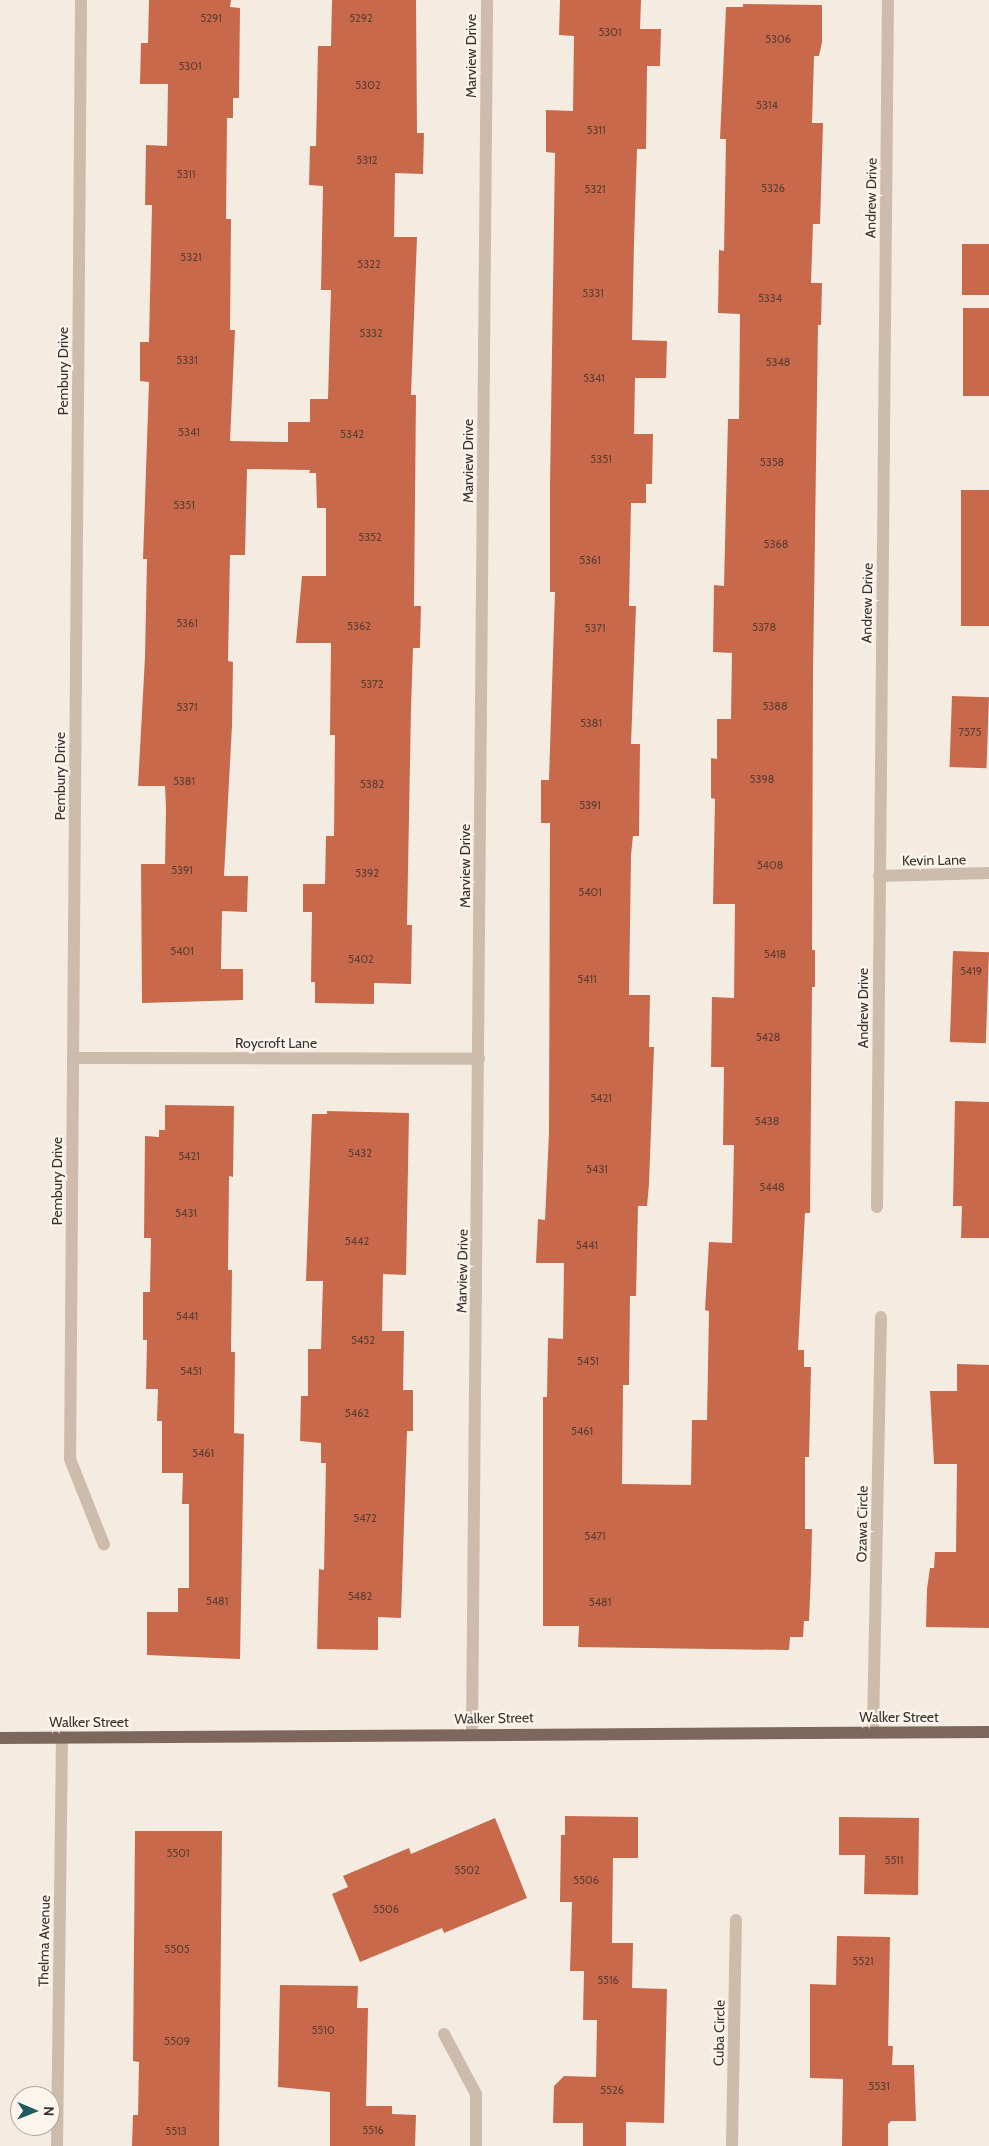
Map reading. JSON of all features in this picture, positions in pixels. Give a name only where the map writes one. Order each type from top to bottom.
[{"type":"main road","name":"Walker Street","points":[[0,1738],[268,1738],[472,1733],[989,1732]]},
{"type":"street","name":"Pembury Drive","points":[[81,0],[70,1459],[104,1545]]},
{"type":"street","name":"Marview Drive","points":[[472,1733],[487,0]]},
{"type":"street","name":"Andrew Drive","points":[[877,1207],[888,0]]},
{"type":"street","name":"Kevin Lane","points":[[879,876],[989,874]]},
{"type":"street","name":"Roycroft Lane","points":[[73,1058],[479,1059]]},
{"type":"street","name":"Ozawa Circle","points":[[873,1732],[881,1317]]},
{"type":"street","name":"Thelma Avenue","points":[[57,2146],[62,1737]]},
{"type":"street","name":"Cuba Circle","points":[[732,2146],[736,1920]]},
{"type":"street","points":[[444,2034],[476,2094],[476,2146]]},
{"type":"building","points":[[149,0],[231,0],[230,7],[240,8],[239,98],[233,98],[233,118],[227,118],[226,219],[231,219],[230,330],[235,330],[230,441],[288,442],[288,422],[310,422],[310,399],[328,399],[331,290],[321,290],[323,186],[309,185],[310,146],[316,146],[318,46],[331,46],[332,0],[416,0],[417,133],[424,133],[423,174],[395,173],[394,237],[417,237],[411,395],[416,395],[414,606],[421,606],[420,648],[413,648],[411,708],[407,925],[412,925],[411,984],[374,983],[374,1004],[315,1003],[315,982],[311,982],[312,912],[303,912],[303,884],[325,884],[326,836],[334,836],[335,735],[330,735],[331,643],[296,643],[302,576],[326,576],[326,508],[317,508],[316,473],[309,473],[310,470],[247,469],[245,555],[230,555],[228,661],[233,662],[232,725],[224,876],[248,876],[247,912],[222,911],[221,969],[243,969],[243,1000],[142,1003],[141,864],[165,864],[166,808],[165,786],[138,786],[145,657],[147,559],[143,559],[149,382],[140,381],[140,342],[149,342],[152,205],[145,205],[146,145],[167,146],[168,84],[140,84],[141,43],[148,43]]},
{"type":"building","points":[[560,0],[641,0],[640,29],[661,29],[660,66],[647,66],[646,149],[637,149],[634,242],[632,340],[667,341],[666,378],[635,378],[634,434],[653,434],[652,484],[646,484],[646,503],[631,503],[629,606],[636,606],[631,744],[640,744],[639,836],[633,836],[631,855],[629,995],[650,995],[649,1047],[654,1047],[647,1206],[638,1206],[636,1296],[630,1296],[629,1385],[623,1385],[622,1484],[691,1485],[692,1420],[707,1420],[709,1311],[705,1310],[709,1242],[732,1243],[734,1145],[723,1145],[724,1067],[711,1067],[712,997],[734,998],[735,904],[713,904],[715,799],[711,798],[711,758],[717,759],[717,719],[731,719],[732,653],[713,652],[714,585],[724,586],[728,419],[739,419],[740,314],[718,313],[719,250],[724,251],[726,139],[720,139],[726,7],[743,7],[743,4],[822,5],[822,42],[819,56],[814,56],[812,123],[823,123],[820,224],[813,224],[811,283],[822,283],[821,325],[818,325],[813,673],[812,950],[815,950],[815,987],[812,987],[810,1213],[805,1213],[798,1350],[804,1350],[804,1367],[811,1367],[809,1457],[805,1457],[805,1529],[812,1529],[809,1621],[804,1621],[803,1637],[790,1637],[789,1650],[578,1647],[579,1626],[543,1626],[543,1397],[547,1397],[548,1338],[563,1339],[564,1263],[536,1263],[538,1219],[545,1220],[549,1133],[550,823],[541,823],[541,780],[549,780],[555,592],[550,592],[550,483],[555,153],[546,152],[546,110],[573,111],[574,36],[559,35]]},
{"type":"building","points":[[962,244],[989,244],[989,295],[962,295]]},
{"type":"building","points":[[963,308],[989,308],[989,396],[963,396]]},
{"type":"building","points":[[961,490],[989,490],[989,626],[961,626]]},
{"type":"building","points":[[952,696],[989,697],[986,768],[950,767]]},
{"type":"building","points":[[953,951],[989,952],[986,1043],[950,1042]]},
{"type":"building","points":[[955,1101],[989,1102],[989,1238],[961,1238],[962,1206],[953,1206]]},
{"type":"building","points":[[165,1105],[234,1106],[233,1177],[229,1176],[228,1270],[232,1270],[231,1352],[235,1352],[234,1433],[244,1434],[240,1659],[147,1655],[147,1612],[178,1612],[178,1588],[189,1588],[189,1504],[182,1504],[183,1473],[162,1473],[162,1421],[157,1421],[158,1389],[146,1389],[147,1340],[143,1340],[143,1292],[150,1292],[151,1238],[144,1238],[145,1136],[159,1137],[159,1130],[165,1130]]},
{"type":"building","points":[[327,1111],[409,1113],[406,1275],[383,1274],[382,1331],[404,1331],[403,1390],[413,1390],[413,1431],[407,1431],[401,1618],[378,1617],[378,1650],[317,1649],[319,1569],[324,1570],[326,1463],[321,1463],[321,1443],[300,1441],[301,1396],[308,1396],[308,1349],[321,1349],[323,1281],[306,1281],[312,1114],[327,1114]]},
{"type":"building","points":[[957,1364],[989,1365],[989,1628],[926,1627],[927,1589],[930,1568],[934,1568],[935,1552],[956,1552],[957,1464],[934,1464],[930,1391],[957,1391]]},
{"type":"building","points":[[565,1816],[638,1817],[638,1858],[613,1858],[612,1943],[633,1943],[632,1988],[667,1989],[664,2123],[626,2122],[626,2146],[583,2146],[583,2123],[553,2123],[554,2086],[564,2076],[596,2077],[597,2020],[583,2020],[584,1971],[570,1971],[572,1902],[560,1902],[561,1835],[565,1835]]},
{"type":"building","points":[[839,1817],[919,1818],[918,1895],[864,1894],[865,1855],[839,1855]]},
{"type":"building","points":[[495,1818],[527,1898],[444,1933],[442,1928],[360,1962],[332,1894],[348,1887],[343,1876],[409,1848],[411,1854]]},
{"type":"building","points":[[135,1831],[222,1831],[219,2146],[132,2146],[133,2115],[138,2115],[139,2062],[133,2061]]},
{"type":"building","points":[[837,1936],[890,1937],[888,2046],[893,2046],[892,2065],[914,2065],[916,2121],[891,2121],[888,2124],[888,2146],[842,2146],[843,2079],[810,2078],[810,1984],[836,1985]]},
{"type":"building","points":[[280,1985],[358,1986],[357,2008],[368,2008],[366,2106],[392,2106],[392,2114],[416,2115],[415,2146],[330,2146],[330,2092],[278,2087]]}]
